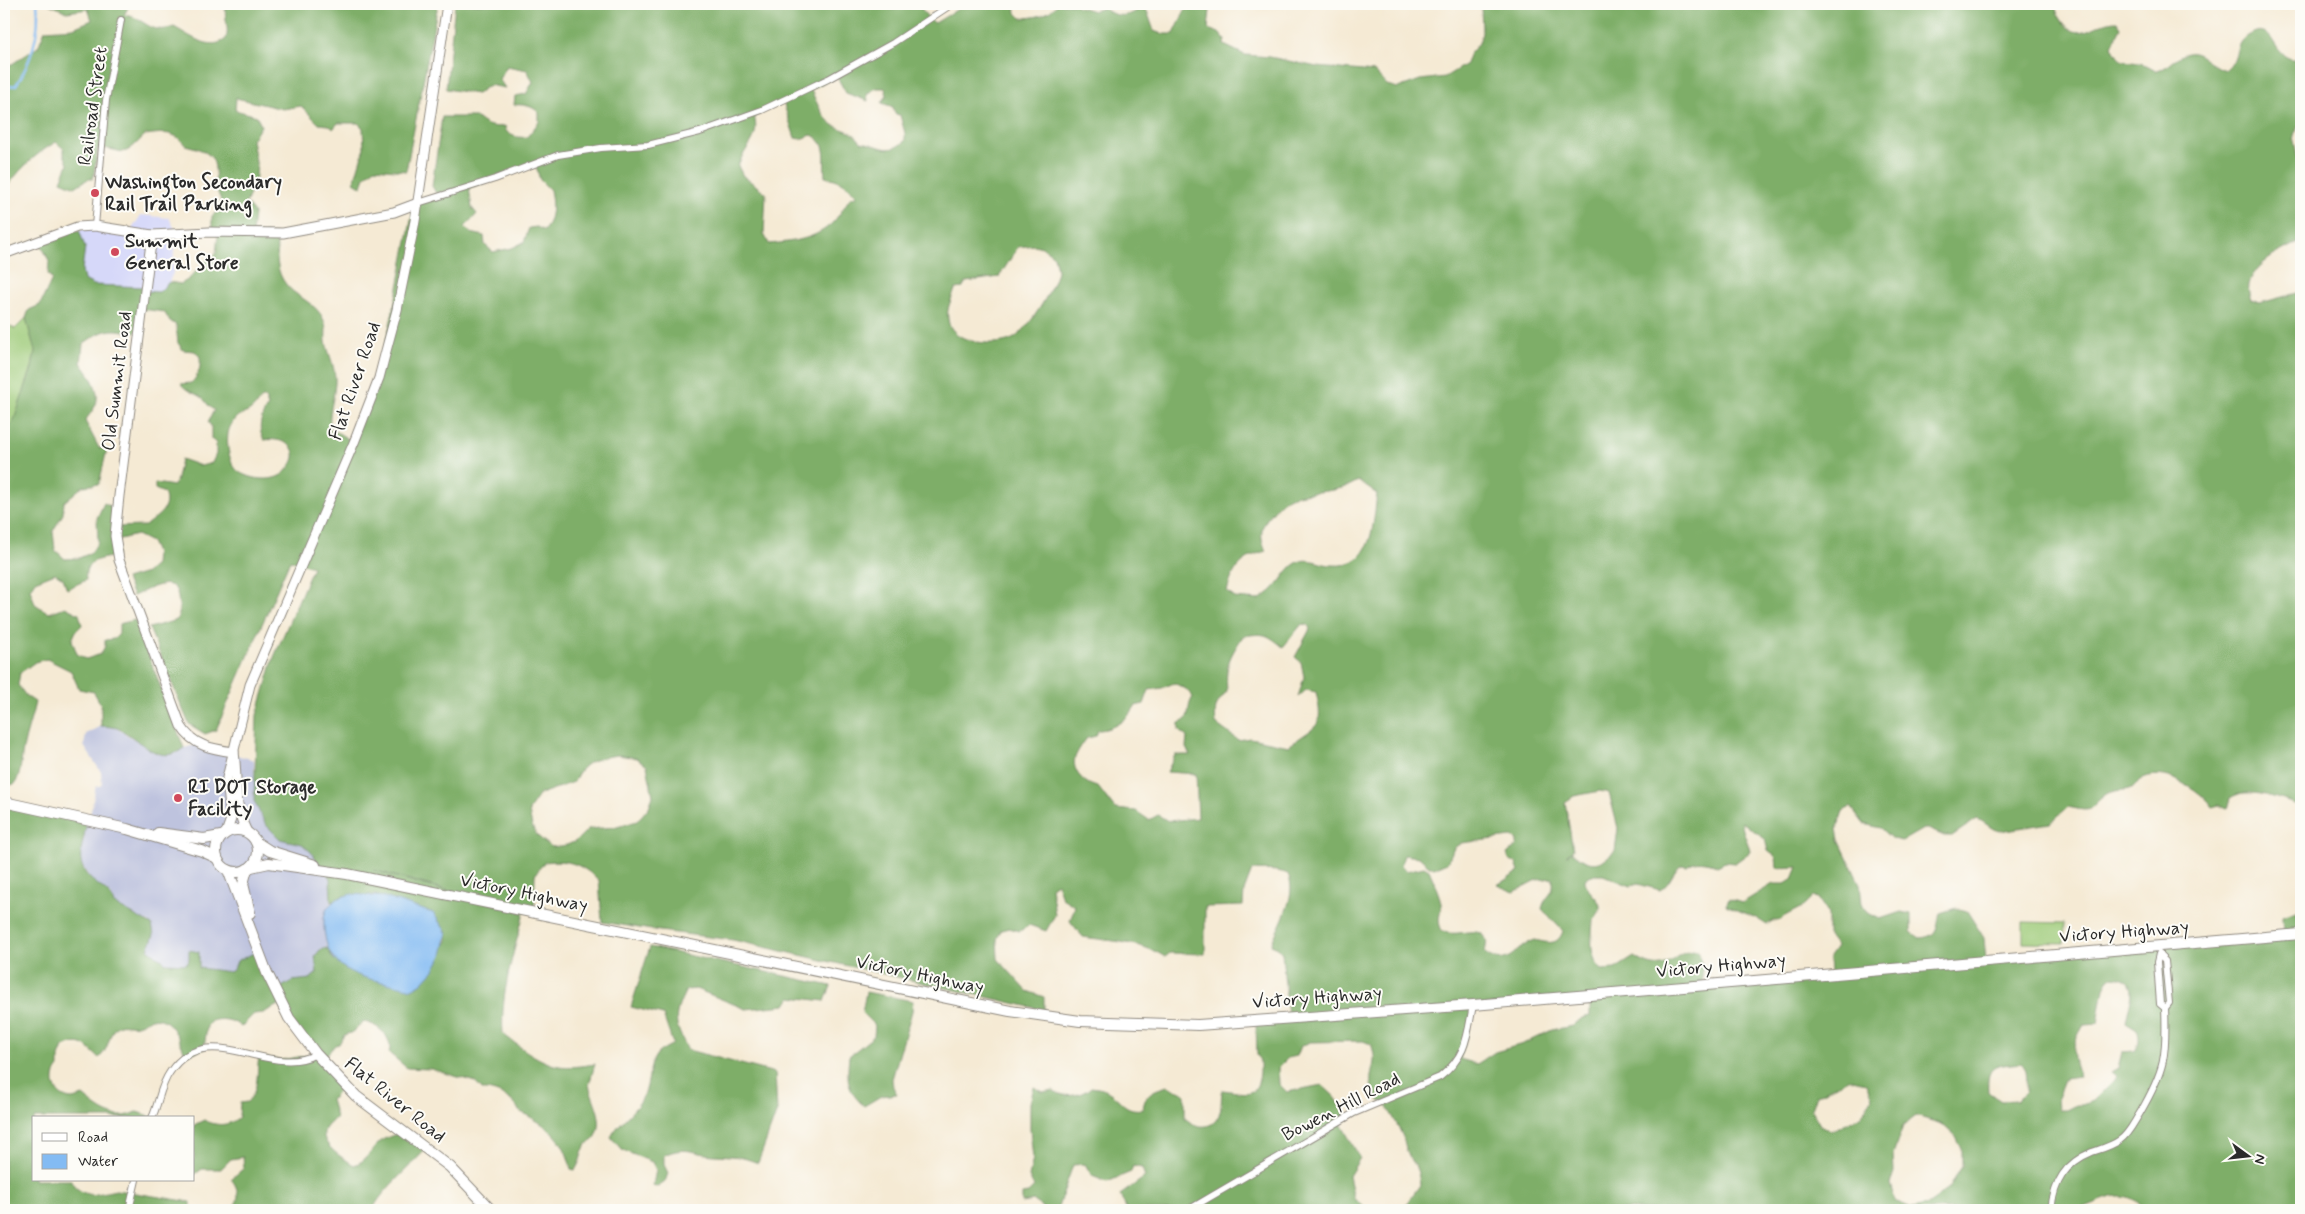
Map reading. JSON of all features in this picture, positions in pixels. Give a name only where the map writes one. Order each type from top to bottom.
[{"type":"main road","points":[[4,802],[127,829],[202,851],[217,858]]},
{"type":"main road","points":[[127,829],[204,839],[240,830],[247,832],[256,842],[257,855],[249,868],[238,872],[228,870],[221,865],[217,858],[216,850],[224,835]]},
{"type":"main road","name":"Victory Highway","points":[[256,842],[270,852],[347,874]]},
{"type":"main road","name":"Victory Highway","points":[[249,868],[269,863],[347,874],[974,1004],[1051,1018],[1117,1023],[1198,1025],[1473,1005],[2061,954],[2159,951],[2301,934]]},
{"type":"main road","name":"Flat River Road","points":[[249,868],[244,884],[259,956]]},
{"type":"main road","name":"Flat River Road","points":[[228,870],[259,956],[289,1018],[316,1054],[356,1096],[450,1167],[491,1210]]},
{"type":"street","name":"Flat River Road","points":[[224,835],[231,819],[227,778],[239,724],[258,666],[355,440],[379,378],[397,310],[418,203],[447,4]]},
{"type":"street","points":[[4,254],[78,226],[95,226],[152,235],[208,232],[284,234],[394,212],[495,179],[558,155],[601,148],[648,146],[700,132],[762,110],[828,79],[893,43],[952,4]]},
{"type":"street","name":"Railroad Street","points":[[95,226],[106,100],[121,20]]},
{"type":"street","name":"Old Summit Road","points":[[152,235],[118,496],[115,528],[117,551],[125,582],[181,726],[196,743],[234,752]]},
{"type":"street","name":"Flat River Road","points":[[234,752],[235,791],[240,816],[247,832]]},
{"type":"street","points":[[2051,1210],[2057,1182],[2068,1166],[2083,1156],[2121,1140],[2130,1131],[2155,1086],[2163,1066],[2166,1046],[2165,1008],[2160,1004],[2157,962],[2159,951]]},
{"type":"street","name":"Bowen Hill Road","points":[[1188,1210],[1306,1140],[1362,1110],[1440,1077],[1452,1068],[1466,1044],[1473,1005]]},
{"type":"street","points":[[153,1116],[158,1096],[169,1072],[182,1057],[200,1050],[223,1048],[292,1061],[316,1054]]},
{"type":"street","points":[[129,1210],[136,1182]]},
{"type":"shaded area","points":[[141,215],[169,218],[175,229],[173,273],[169,282],[159,292],[144,291],[142,287],[94,285],[84,280],[82,270],[85,247],[79,230],[95,227],[130,232]]},
{"type":"shaded area","points":[[101,726],[116,728],[158,754],[175,754],[184,748],[198,744],[254,760],[254,801],[280,839],[302,844],[311,852],[330,878],[331,902],[324,915],[324,935],[327,948],[320,950],[317,974],[310,979],[275,991],[234,969],[230,972],[198,968],[199,952],[189,951],[189,960],[186,964],[166,963],[148,949],[154,935],[149,922],[138,919],[114,904],[111,895],[91,880],[81,864],[79,849],[84,839],[96,786],[102,784],[101,772],[84,746],[86,734]]},
{"type":"green space","points":[[49,4],[130,4],[124,15],[131,16],[153,28],[165,29],[174,27],[193,38],[213,44],[220,43],[226,39],[226,4],[438,4],[406,171],[375,168],[365,176],[362,187],[354,182],[364,148],[363,128],[358,123],[338,123],[333,129],[329,125],[319,124],[301,106],[283,109],[236,98],[235,110],[257,116],[261,126],[252,140],[256,159],[256,178],[246,203],[254,213],[252,233],[277,234],[280,275],[287,286],[311,304],[322,316],[326,325],[326,342],[335,378],[330,419],[331,432],[335,431],[350,440],[363,412],[382,355],[390,325],[414,205],[460,189],[436,193],[432,186],[442,117],[476,117],[489,126],[505,126],[508,133],[521,137],[527,137],[539,122],[539,113],[534,109],[525,105],[514,105],[515,96],[526,94],[533,82],[527,70],[507,66],[499,79],[505,88],[489,85],[477,94],[446,89],[455,4],[886,4],[893,10],[908,4],[918,4],[929,19],[935,23],[966,4],[1015,4],[1016,13],[1021,18],[1046,13],[1051,11],[1057,4],[1076,4],[1093,11],[1104,8],[1117,15],[1128,15],[1141,7],[1147,11],[1154,31],[1162,34],[1174,34],[1188,4],[1208,4],[1210,10],[1208,29],[1219,33],[1225,40],[1224,45],[1245,55],[1270,57],[1317,67],[1375,72],[1387,85],[1398,88],[1420,80],[1445,77],[1466,64],[1469,55],[1479,43],[1482,33],[1481,4],[2056,4],[2057,11],[2063,22],[2069,29],[2076,31],[2082,32],[2117,21],[2121,27],[2112,46],[2118,57],[2121,60],[2145,65],[2158,71],[2180,56],[2188,53],[2197,54],[2221,69],[2226,70],[2234,60],[2239,44],[2243,39],[2256,32],[2268,34],[2285,56],[2292,59],[2301,59],[2301,125],[2297,128],[2294,141],[2301,173],[2301,241],[2263,263],[2250,280],[2249,290],[2251,300],[2260,303],[2301,292],[2301,806],[2275,797],[2247,793],[2238,794],[2230,798],[2227,809],[2219,805],[2212,807],[2207,800],[2190,787],[2169,777],[2158,775],[2148,776],[2140,780],[2132,789],[2108,793],[2090,809],[2082,810],[2068,807],[2050,823],[2000,831],[1977,819],[1952,836],[1944,836],[1928,829],[1923,829],[1902,841],[1892,839],[1880,828],[1864,824],[1851,807],[1843,811],[1837,829],[1839,840],[1860,884],[1862,904],[1866,912],[1880,919],[1901,912],[1911,914],[1911,932],[1920,938],[1930,936],[1935,931],[1940,913],[1956,908],[1967,911],[1984,938],[1986,961],[2284,937],[2283,916],[2301,909],[2301,1210],[2145,1210],[2136,1201],[2120,1196],[2111,1197],[2074,1210],[1394,1210],[1397,1206],[1406,1204],[1420,1185],[1419,1176],[1408,1154],[1397,1124],[1384,1102],[1380,1102],[1372,1089],[1371,1079],[1374,1056],[1371,1044],[1363,1041],[1310,1042],[1301,1046],[1297,1056],[1288,1058],[1278,1068],[1279,1084],[1287,1092],[1322,1085],[1335,1097],[1348,1117],[1340,1122],[1360,1158],[1349,1176],[1354,1199],[1368,1210],[1127,1210],[1120,1195],[1145,1177],[1142,1168],[1133,1166],[1131,1172],[1107,1182],[1092,1176],[1085,1164],[1073,1165],[1057,1210],[1043,1210],[1043,1207],[1034,1201],[1022,1203],[1022,1194],[1028,1193],[1034,1187],[1029,1177],[1033,1158],[1030,1103],[1034,1087],[1043,1092],[1053,1090],[1062,1095],[1083,1093],[1091,1087],[1101,1089],[1112,1094],[1131,1109],[1143,1109],[1146,1099],[1151,1093],[1168,1086],[1185,1094],[1185,1118],[1198,1126],[1208,1126],[1219,1115],[1222,1090],[1243,1093],[1252,1091],[1256,1087],[1260,1066],[1257,1055],[1256,1025],[1288,1016],[1282,953],[1278,948],[1271,945],[1289,901],[1291,892],[1288,874],[1284,872],[1252,870],[1244,891],[1243,906],[1205,907],[1205,954],[1170,953],[1165,957],[1137,945],[1083,937],[1070,921],[1075,906],[1062,898],[1057,883],[1051,887],[1055,915],[1046,931],[1029,925],[1020,931],[1009,928],[1001,930],[997,939],[998,959],[1027,991],[1044,997],[1044,1010],[733,940],[602,922],[599,880],[580,866],[568,862],[553,861],[544,862],[535,875],[534,914],[373,870],[524,913],[506,988],[503,1034],[532,1055],[556,1066],[567,1067],[595,1064],[589,1085],[598,1111],[598,1131],[594,1139],[584,1148],[575,1170],[571,1169],[564,1148],[553,1133],[519,1111],[509,1099],[492,1091],[482,1090],[475,1082],[431,1069],[407,1068],[389,1053],[389,1042],[383,1032],[374,1025],[363,1022],[353,1032],[344,1035],[339,1044],[335,1045],[322,1060],[343,1086],[331,1100],[336,1117],[325,1129],[325,1140],[333,1150],[354,1165],[363,1161],[384,1139],[403,1132],[426,1149],[382,1196],[373,1210],[225,1210],[236,1203],[237,1189],[231,1179],[244,1168],[243,1157],[231,1159],[221,1169],[202,1169],[195,1174],[195,1124],[204,1120],[217,1124],[226,1124],[239,1117],[240,1103],[247,1102],[256,1087],[259,1057],[281,1060],[315,1054],[280,1004],[263,1013],[254,1014],[241,1027],[227,1020],[211,1021],[207,1026],[204,1049],[186,1055],[174,1030],[164,1021],[158,1019],[149,1020],[137,1025],[118,1026],[113,1031],[103,1054],[99,1058],[83,1045],[75,1044],[63,1047],[59,1057],[59,1067],[54,1076],[57,1091],[65,1098],[71,1099],[83,1096],[102,1110],[122,1116],[32,1116],[32,1182],[72,1182],[82,1192],[92,1195],[116,1190],[191,1202],[191,1210],[4,1210],[4,804],[87,821],[81,856],[84,870],[89,877],[108,893],[114,904],[152,925],[154,935],[148,949],[166,963],[186,964],[189,960],[189,950],[199,952],[199,968],[230,972],[234,969],[237,961],[254,953],[275,991],[292,981],[310,979],[317,973],[315,956],[320,950],[327,948],[333,959],[412,989],[447,941],[447,933],[433,913],[375,895],[343,896],[331,902],[330,878],[311,852],[302,844],[280,839],[266,825],[254,801],[257,715],[274,657],[313,567],[290,560],[216,730],[205,734],[189,724],[149,628],[177,620],[179,609],[176,590],[166,584],[133,596],[126,579],[146,573],[155,565],[156,553],[151,542],[137,535],[116,540],[117,556],[94,561],[87,568],[86,580],[67,589],[63,578],[55,573],[35,581],[30,589],[35,604],[49,613],[65,607],[79,614],[82,625],[76,631],[72,640],[77,654],[86,659],[101,654],[105,646],[105,640],[114,639],[119,634],[119,624],[135,620],[184,748],[166,755],[157,753],[117,728],[101,726],[101,705],[94,692],[79,689],[71,671],[47,659],[35,662],[20,673],[18,685],[26,696],[35,702],[17,780],[15,784],[4,786],[4,431],[13,423],[32,368],[35,351],[26,318],[29,310],[40,305],[52,279],[48,274],[49,261],[40,242],[79,230],[85,247],[82,270],[84,280],[94,285],[143,287],[144,291],[159,292],[169,282],[181,284],[189,279],[207,260],[213,257],[216,253],[218,235],[212,232],[212,216],[217,212],[221,200],[217,190],[215,166],[212,159],[208,154],[185,145],[181,140],[172,135],[162,133],[145,135],[131,148],[123,152],[98,148],[93,179],[88,179],[75,187],[61,181],[68,164],[64,149],[56,142],[40,152],[27,164],[4,192],[4,65],[12,64],[38,47],[45,30],[73,28],[92,20],[88,9],[67,12]],"holes":[[[836,75],[846,93],[868,101],[867,94],[876,88],[885,88],[887,95],[882,103],[893,107],[895,114],[900,115],[905,133],[905,141],[889,149],[861,142],[852,133],[833,125],[825,117],[811,90]],[[783,102],[795,138],[800,139],[812,135],[821,143],[824,153],[825,177],[843,183],[857,196],[851,197],[835,220],[822,231],[800,240],[769,244],[764,234],[766,193],[743,176],[738,166],[754,137],[756,124],[754,116]],[[535,163],[540,180],[550,190],[551,216],[544,231],[537,227],[529,228],[524,242],[512,248],[493,252],[485,245],[484,236],[471,233],[465,227],[477,214],[472,208],[469,188]],[[1034,245],[1042,247],[1054,256],[1057,268],[1055,279],[1045,299],[1024,330],[1010,340],[993,343],[973,341],[956,333],[950,327],[948,319],[948,311],[955,289],[962,288],[966,282],[999,277],[1018,247]],[[142,309],[164,312],[170,321],[176,325],[178,343],[183,350],[195,351],[200,357],[200,368],[196,377],[191,383],[181,384],[202,398],[214,410],[208,422],[211,426],[211,439],[216,443],[216,454],[212,463],[201,466],[181,459],[174,486],[155,483],[155,489],[164,493],[166,505],[145,526],[114,527],[116,509],[104,503],[97,518],[98,542],[91,553],[79,558],[65,559],[55,550],[53,531],[63,514],[64,502],[83,486],[99,484],[107,449],[99,448],[85,421],[95,406],[97,393],[93,382],[81,363],[83,344],[103,332],[120,330],[136,333]],[[262,398],[265,398],[268,406],[263,414],[261,423],[264,440],[286,443],[294,451],[292,464],[282,475],[270,479],[250,477],[239,472],[232,463],[228,450],[229,430],[233,421],[251,410]],[[1358,481],[1377,494],[1372,531],[1368,543],[1356,560],[1346,564],[1332,565],[1309,560],[1296,563],[1277,585],[1259,600],[1235,598],[1227,592],[1232,576],[1239,565],[1250,557],[1266,551],[1262,539],[1264,523],[1280,504],[1290,497],[1342,488]],[[1302,624],[1308,625],[1310,629],[1295,657],[1301,662],[1304,677],[1298,697],[1306,690],[1316,692],[1319,705],[1319,720],[1312,730],[1289,746],[1250,738],[1238,740],[1216,724],[1215,713],[1220,699],[1227,691],[1227,668],[1234,650],[1243,636],[1256,634],[1273,639],[1283,647]],[[1174,683],[1186,689],[1193,697],[1186,719],[1179,723],[1179,731],[1187,737],[1186,748],[1190,755],[1175,755],[1167,772],[1196,774],[1198,818],[1168,821],[1158,815],[1149,820],[1136,811],[1115,809],[1098,787],[1083,780],[1076,771],[1074,761],[1087,738],[1096,736],[1098,730],[1103,730],[1120,723],[1135,706],[1144,704],[1149,690],[1162,688]],[[618,755],[637,758],[647,766],[653,796],[649,807],[637,821],[617,827],[588,829],[576,841],[567,845],[552,847],[535,832],[529,810],[540,794],[574,782],[581,769],[597,759]],[[1600,791],[1609,793],[1618,828],[1615,851],[1604,860],[1594,863],[1584,860],[1572,852],[1566,856],[1573,850],[1565,802],[1574,796]],[[1742,822],[1765,839],[1768,851],[1776,857],[1777,868],[1798,867],[1793,879],[1785,884],[1773,884],[1742,903],[1729,899],[1726,905],[1767,925],[1772,921],[1781,920],[1783,917],[1804,906],[1813,897],[1818,898],[1828,914],[1828,937],[1834,942],[1836,947],[1829,957],[1830,974],[1703,985],[1702,962],[1698,951],[1685,953],[1661,965],[1643,962],[1634,957],[1615,969],[1602,970],[1595,959],[1592,947],[1593,920],[1600,908],[1596,898],[1586,885],[1585,879],[1591,875],[1603,875],[1631,886],[1638,884],[1660,890],[1667,885],[1675,871],[1682,865],[1687,866],[1694,862],[1706,862],[1717,866],[1725,862],[1735,863],[1750,852]],[[1512,837],[1517,840],[1517,845],[1507,854],[1509,859],[1516,863],[1519,872],[1497,885],[1514,892],[1537,880],[1552,878],[1553,888],[1542,909],[1563,931],[1561,936],[1552,942],[1535,940],[1511,956],[1500,960],[1485,953],[1487,941],[1481,933],[1447,933],[1442,931],[1439,920],[1441,902],[1429,870],[1424,867],[1406,871],[1401,865],[1404,855],[1419,857],[1434,868],[1447,863],[1454,848],[1461,843]],[[2110,977],[2127,981],[2131,985],[2132,991],[2126,1022],[2137,1029],[2139,1035],[2137,1048],[2135,1051],[2122,1052],[2118,1068],[2111,1072],[2116,1076],[2114,1080],[2093,1101],[2076,1105],[2066,1110],[2058,1110],[2057,1098],[2065,1078],[2079,1076],[2074,1055],[2077,1038],[2084,1024],[2098,1023],[2104,988]],[[1590,997],[1590,1016],[1582,1018],[1573,1026],[1552,1030],[1523,1044],[1495,1052],[1477,1064],[1460,1059],[1476,1006]],[[2021,1063],[2025,1069],[2026,1091],[2017,1100],[2001,1101],[1988,1092],[1989,1076],[1994,1068]],[[1848,1079],[1866,1083],[1872,1097],[1861,1116],[1831,1131],[1820,1125],[1811,1109],[1816,1095]],[[1916,1116],[1942,1124],[1956,1137],[1962,1149],[1962,1166],[1949,1189],[1926,1205],[1912,1208],[1895,1201],[1890,1184],[1894,1172],[1893,1154],[1903,1126]]]},
{"type":"green space","points":[[26,318],[35,351],[32,367],[13,424],[4,431],[4,323],[15,329]]},
{"type":"green space","points":[[2023,922],[2065,923],[2064,943],[2023,942]]},
{"type":"green space","points":[[650,947],[831,986],[825,1001],[791,997],[786,1005],[746,1009],[696,989],[686,990],[678,1007],[676,1020],[688,1050],[775,1073],[777,1111],[758,1163],[732,1156],[684,1150],[672,1152],[664,1155],[664,1165],[668,1173],[665,1182],[658,1187],[653,1185],[656,1170],[652,1162],[622,1150],[611,1137],[618,1126],[641,1101],[654,1058],[673,1044],[663,1015],[631,1007]]},
{"type":"green space","points":[[866,992],[913,1001],[912,1011],[892,1079],[893,1087],[897,1094],[881,1096],[864,1106],[851,1089],[848,1071],[849,1056],[874,1036],[875,1026],[862,1013]]},
{"type":"green space","points":[[137,1112],[149,1116],[122,1116],[129,1115]]},
{"type":"water","points":[[353,894],[384,897],[433,913],[447,933],[442,955],[434,970],[422,983],[412,989],[364,977],[350,972],[339,964],[331,953],[325,938],[325,913],[334,901],[343,896]]},
{"type":"waterway","points":[[4,88],[16,85],[30,57],[38,25],[37,4]]},
{"type":"place","name":"Washington Secondary Rail Trail Parking","points":[[95,193]]},
{"type":"place","name":"Summit General Store","points":[[115,252]]},
{"type":"place","name":"RI DOT Storage Facility","points":[[178,798]]}]
